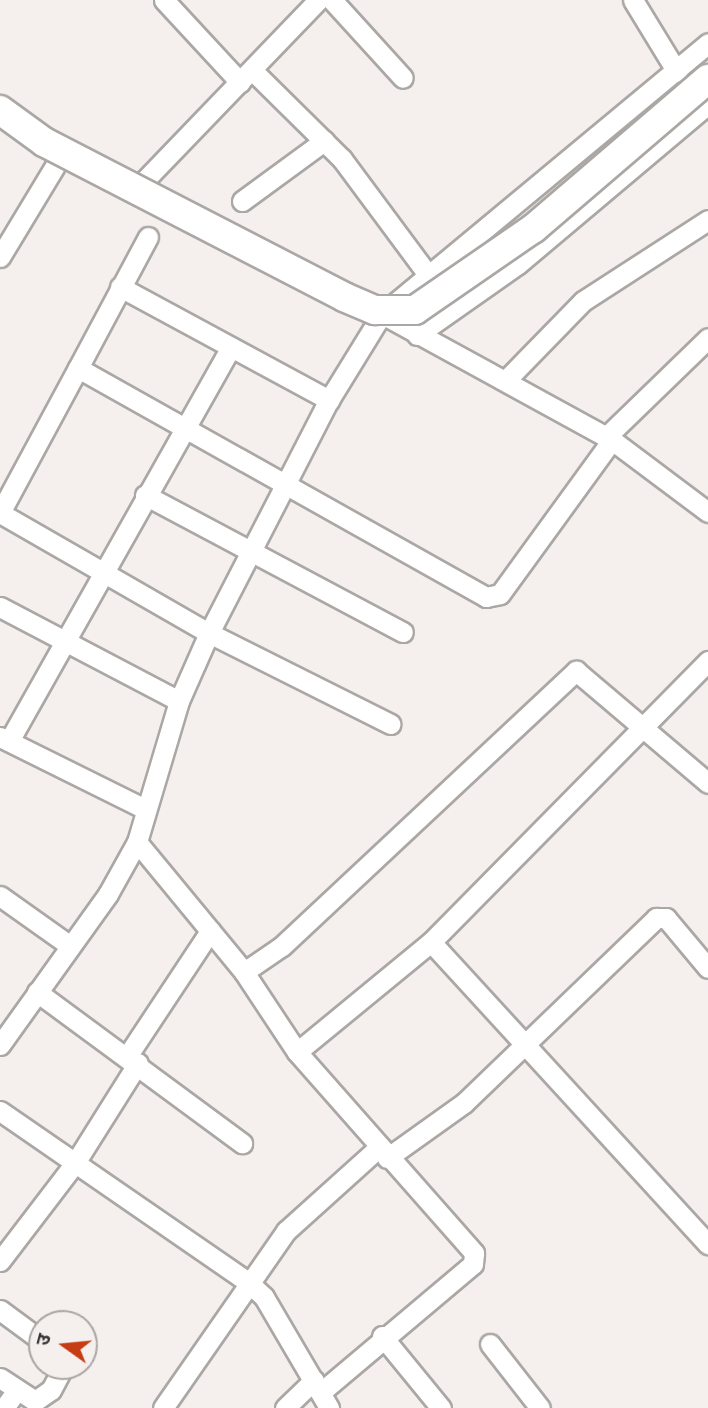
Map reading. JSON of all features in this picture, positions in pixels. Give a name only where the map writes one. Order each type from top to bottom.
[{"type":"street","points":[[164,0],[246,76],[324,141],[426,272]]},
{"type":"street","points":[[144,181],[318,0]]},
{"type":"street","points":[[332,0],[403,78]]},
{"type":"street","points":[[633,0],[677,72]]},
{"type":"street","points":[[1,1042],[137,842],[179,701],[209,633],[328,400],[382,314],[426,272],[677,72],[708,43]]},
{"type":"street","points":[[0,110],[44,142],[344,297],[375,310],[415,310],[534,228],[708,79]]},
{"type":"street","points":[[417,335],[518,264],[708,104]]},
{"type":"street","points":[[242,201],[324,141]]},
{"type":"street","points":[[0,257],[55,166]]},
{"type":"street","points":[[507,379],[583,301],[708,220]]},
{"type":"street","points":[[148,237],[0,513],[209,633],[391,724]]},
{"type":"street","points":[[120,287],[328,400]]},
{"type":"street","points":[[382,314],[417,335],[507,379],[609,438],[708,512]]},
{"type":"street","points":[[78,368],[288,481],[493,598],[609,438],[708,338]]},
{"type":"street","points":[[145,809],[4,739],[64,642],[101,571],[231,347]]},
{"type":"street","points":[[145,495],[248,553],[403,632]]},
{"type":"street","points":[[0,607],[179,701]]},
{"type":"street","points":[[297,1052],[431,942],[645,729],[708,661]]},
{"type":"street","points":[[244,972],[282,946],[573,673],[580,671],[708,783]]},
{"type":"street","points":[[137,842],[244,972],[297,1052],[474,1260],[382,1336],[321,1393],[285,1408]]},
{"type":"street","points":[[0,896],[69,945]]},
{"type":"street","points":[[163,1408],[248,1282],[286,1231],[382,1153],[464,1103],[523,1043],[659,916],[708,968]]},
{"type":"street","points":[[0,1261],[75,1163],[133,1059],[210,931]]},
{"type":"street","points":[[431,942],[708,1244]]},
{"type":"street","points":[[37,992],[133,1059],[242,1143]]},
{"type":"street","points":[[0,1111],[248,1282],[264,1297],[321,1393]]},
{"type":"street","points":[[0,1310],[28,1330]]},
{"type":"street","points":[[382,1336],[441,1408]]},
{"type":"street","points":[[490,1344],[540,1408]]},
{"type":"street","points":[[0,1378],[17,1390],[40,1400],[54,1380]]},
{"type":"street","points":[[4,1408],[17,1390]]}]
